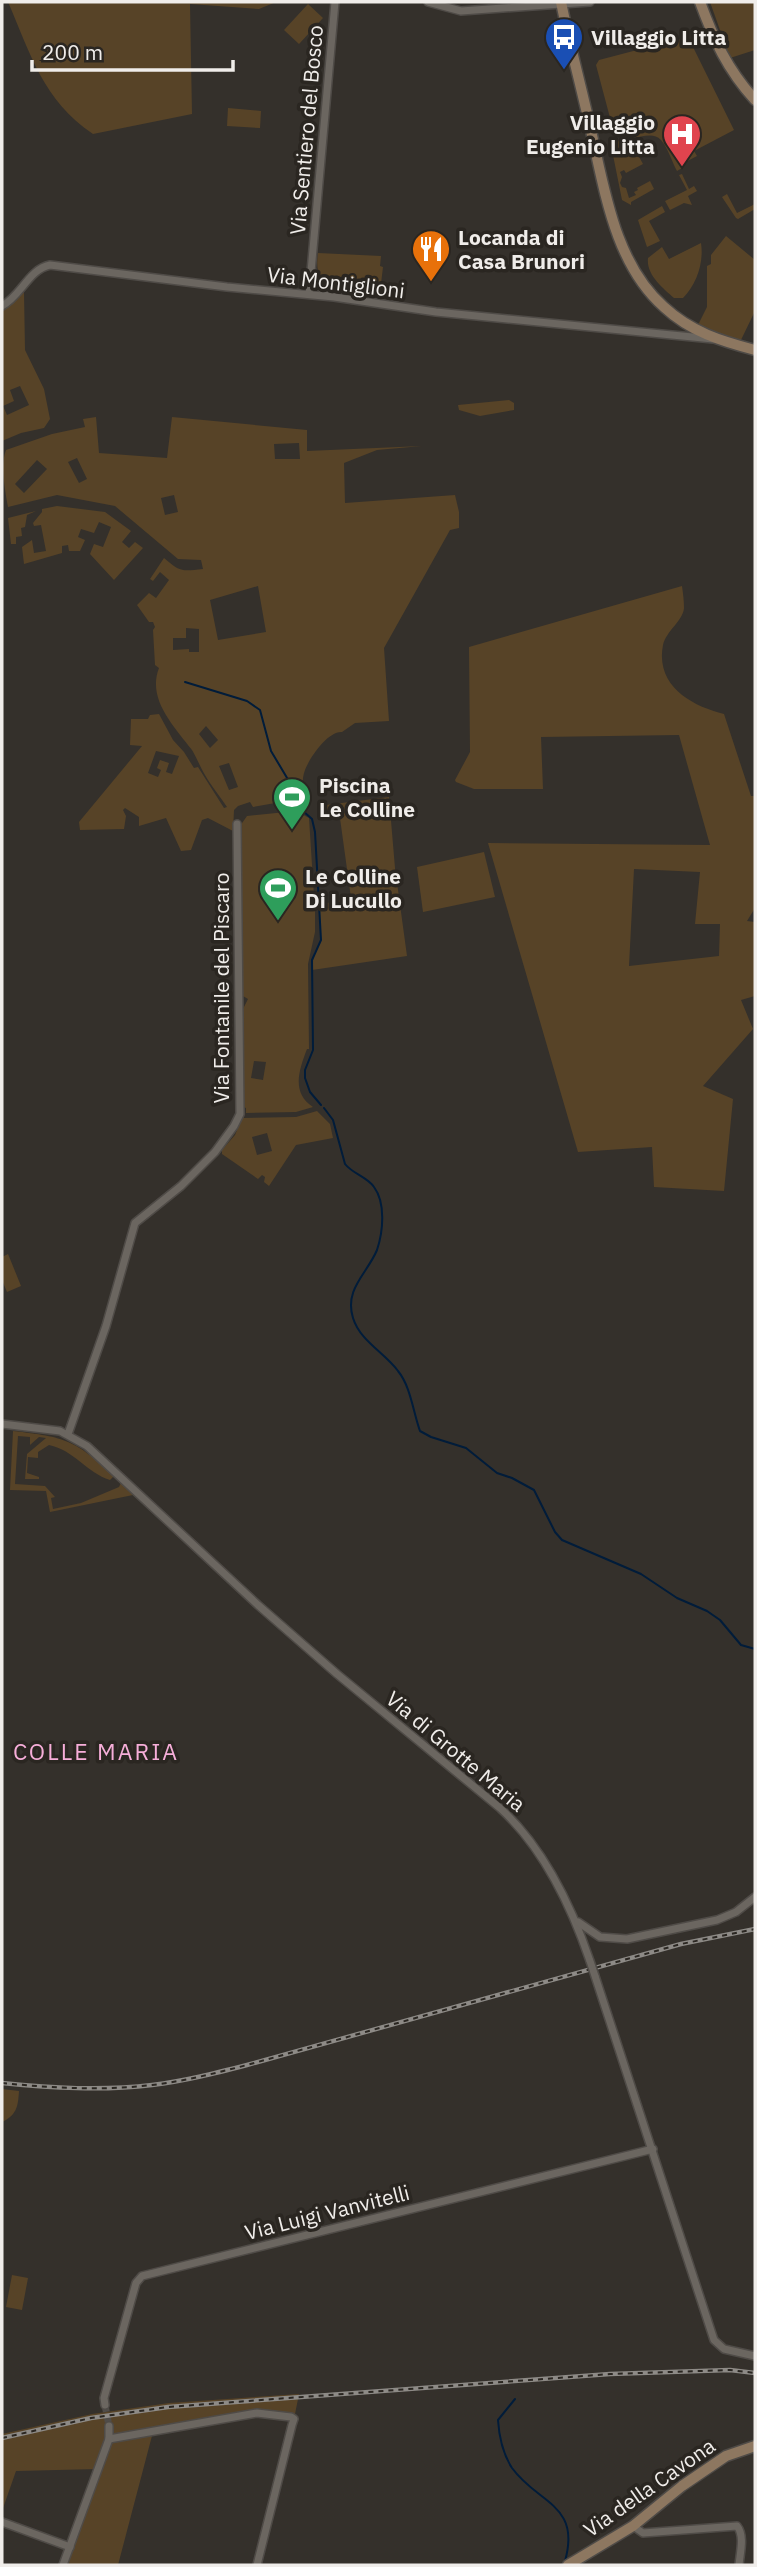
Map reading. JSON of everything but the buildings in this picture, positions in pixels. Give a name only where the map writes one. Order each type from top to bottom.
[{"type":"main road","points":[[700,2],[715,42],[730,69],[755,100]]},
{"type":"main road","points":[[561,3],[607,197],[621,243],[644,285],[663,306],[699,332],[755,351]]},
{"type":"main road","name":"Via della Cavona","points":[[568,2565],[633,2526],[699,2473],[726,2456],[755,2446]]},
{"type":"street","name":"Via Sentiero del Bosco","points":[[309,294],[335,2]]},
{"type":"street","points":[[428,2],[461,11],[590,2]]},
{"type":"street","name":"Via Sentiero del Bosco","points":[[312,262],[315,279],[324,292],[334,297]]},
{"type":"street","name":"Via Montiglioni","points":[[2,306],[27,284],[36,270],[58,265],[216,286],[334,297],[436,312],[717,339]]},
{"type":"street","points":[[677,337],[684,332],[681,321]]},
{"type":"street","name":"Via Fontanile del Piscaro","points":[[68,1434],[103,1334],[135,1223],[207,1160],[225,1140],[240,1114],[237,824]]},
{"type":"street","name":"Via di Grotte Maria","points":[[2,1424],[68,1434],[94,1451],[258,1605],[511,1818],[535,1847],[575,1918],[715,2342],[724,2349],[755,2356]]},
{"type":"street","points":[[575,1918],[596,1936],[614,1940],[627,1939],[717,1920],[736,1912],[755,1897]]},
{"type":"street","name":"Via Luigi Vanvitelli","points":[[105,2405],[104,2398],[132,2296],[137,2281],[142,2276],[653,2149]]},
{"type":"street","points":[[109,2439],[257,2413],[294,2419],[257,2565]]},
{"type":"street","points":[[63,2565],[109,2439],[109,2426]]},
{"type":"street","points":[[2,2522],[70,2547]]},
{"type":"street","points":[[633,2526],[643,2533],[737,2526],[741,2531],[739,2565]]},
{"type":"shaded area","points":[[8,2],[276,2],[259,9],[190,4],[192,114],[93,134],[76,121],[50,91],[40,75]]},
{"type":"shaded area","points":[[710,2],[755,2],[755,50],[730,58]]},
{"type":"shaded area","points":[[308,4],[323,18],[299,44],[284,30]]},
{"type":"shaded area","points":[[679,39],[693,47],[734,130],[694,151],[697,156],[680,165],[682,168],[677,171],[661,140],[651,135],[626,137],[613,129],[596,65],[599,60]]},
{"type":"shaded area","points":[[228,108],[261,111],[260,128],[227,126]]},
{"type":"shaded area","points":[[613,137],[624,143],[652,145],[637,153],[643,164],[626,173],[624,170],[620,172],[620,183],[626,188],[629,198],[636,195],[634,192],[637,188],[650,181],[654,189],[631,202],[631,205],[622,200],[610,140]]},
{"type":"shaded area","points":[[682,174],[689,189],[694,186],[697,191],[688,196],[692,205],[684,203],[670,210],[665,201],[687,190],[679,175]]},
{"type":"shaded area","points":[[727,194],[737,213],[755,204],[755,209],[736,218],[722,197]]},
{"type":"shaded area","points":[[662,206],[665,212],[649,221],[660,241],[647,247],[638,220]]},
{"type":"shaded area","points":[[726,236],[755,260],[755,311],[740,342],[697,327],[707,307],[707,266],[711,264],[711,255]]},
{"type":"shaded area","points":[[701,243],[696,279],[683,298],[674,298],[652,275],[648,258],[662,247],[669,259]]},
{"type":"shaded area","points":[[318,253],[381,256],[380,266],[383,267],[380,292],[371,291],[370,296],[331,288],[319,275]]},
{"type":"shaded area","points":[[24,292],[25,350],[44,389],[50,419],[44,428],[2,441],[2,310]],"holes":[[[20,386],[29,405],[7,415],[3,406],[14,401],[10,390]]]},
{"type":"shaded area","points":[[509,400],[514,403],[514,410],[480,416],[459,410],[458,405]]},
{"type":"shaded area","points":[[96,417],[99,453],[167,458],[172,417],[307,430],[307,451],[422,446],[377,450],[344,463],[345,503],[455,495],[459,528],[450,530],[384,648],[389,721],[355,723],[325,740],[305,770],[304,803],[282,805],[281,802],[253,807],[250,802],[238,806],[234,810],[233,831],[208,818],[202,820],[191,850],[181,851],[166,818],[139,826],[139,817],[125,808],[124,829],[80,830],[79,822],[142,746],[130,745],[131,719],[148,719],[150,715],[159,714],[173,740],[194,768],[198,767],[224,808],[227,807],[159,701],[156,690],[159,668],[155,665],[155,627],[137,605],[149,593],[156,598],[169,580],[160,572],[153,581],[150,579],[164,558],[179,569],[186,570],[203,569],[201,560],[178,559],[115,506],[57,495],[8,507],[3,470],[6,450],[52,434],[85,427],[83,419]],"holes":[[[299,443],[300,459],[275,459],[274,444]],[[77,458],[87,479],[79,483],[68,462]],[[37,460],[47,469],[24,493],[15,484]],[[174,495],[178,512],[165,515],[161,498]],[[258,586],[266,632],[218,640],[210,600]],[[186,628],[199,629],[199,652],[189,652],[189,649],[173,650],[173,638],[186,638]],[[206,726],[218,740],[210,748],[199,734]],[[156,751],[179,756],[172,774],[166,772],[169,763],[160,760],[157,768],[161,770],[158,777],[148,773]],[[229,763],[238,787],[229,790],[219,766]]]},
{"type":"shaded area","points":[[57,506],[105,512],[131,531],[122,542],[129,548],[135,542],[143,548],[114,580],[90,554],[94,544],[103,547],[111,527],[99,522],[94,533],[81,529],[78,537],[85,540],[80,551],[69,551],[68,545],[62,546],[62,553],[24,564],[22,547],[32,540],[34,553],[46,551],[41,525],[34,526],[33,523],[42,509]]},
{"type":"shaded area","points":[[36,511],[27,515],[25,527],[21,528],[22,536],[16,537],[16,544],[11,544],[8,518]]},
{"type":"shaded area","points":[[682,586],[683,613],[663,645],[665,672],[678,692],[700,706],[724,714],[751,796],[755,796],[755,908],[747,921],[755,922],[755,996],[741,1000],[753,1029],[703,1086],[733,1099],[724,1191],[654,1187],[652,1147],[578,1152],[488,843],[710,845],[679,735],[541,737],[543,789],[474,789],[456,782],[470,752],[469,647]],"holes":[[[634,869],[700,872],[695,924],[720,924],[719,956],[629,966]]]},
{"type":"shaded area","points":[[389,797],[407,956],[312,970],[314,953],[321,940],[319,901],[326,900],[327,903],[351,898],[339,811],[335,807],[323,811],[318,806]]},
{"type":"shaded area","name":"Le Colline Di Lucullo","points":[[296,811],[309,818],[315,932],[308,964],[309,1049],[304,1057],[299,1088],[313,1107],[296,1112],[246,1113],[246,1108],[243,1107],[242,1011],[248,999],[243,996],[240,826],[247,816]],"holes":[[[254,1061],[266,1062],[263,1080],[251,1078]]]},
{"type":"shaded area","points":[[484,852],[495,897],[423,912],[417,867]]},
{"type":"shaded area","points":[[317,1111],[330,1124],[333,1138],[296,1145],[269,1186],[264,1182],[265,1177],[262,1175],[258,1179],[222,1154],[222,1150],[235,1135],[242,1118],[296,1117]],"holes":[[[267,1133],[272,1151],[257,1155],[252,1137]]]},
{"type":"shaded area","points":[[8,1254],[21,1286],[7,1292],[2,1280],[2,1257]]},
{"type":"shaded area","points":[[13,1431],[69,1442],[114,1476],[110,1480],[102,1477],[66,1452],[49,1445],[38,1452],[38,1458],[28,1457],[27,1473],[39,1479],[25,1479],[27,1454],[46,1438],[39,1437],[30,1445],[30,1437],[18,1436],[15,1484],[45,1486],[55,1497],[51,1498],[53,1509],[81,1503],[119,1487],[121,1483],[133,1495],[50,1512],[46,1491],[10,1490]]},
{"type":"shaded area","points":[[2,2089],[19,2091],[16,2110],[2,2122]]},
{"type":"shaded area","points":[[12,2275],[28,2278],[22,2310],[6,2307]]},
{"type":"shaded area","points":[[299,2394],[294,2419],[257,2413],[153,2432],[118,2565],[63,2565],[98,2469],[16,2471],[2,2511],[2,2434],[92,2414],[169,2403]]},
{"type":"waterway","points":[[185,682],[247,701],[260,710],[271,751],[299,798],[299,805]]},
{"type":"waterway","points":[[303,811],[312,819],[315,832],[321,940],[312,960],[313,1050],[305,1070],[305,1078],[310,1092],[321,1105]]},
{"type":"waterway","points":[[324,1108],[333,1120],[345,1164],[374,1187],[382,1209],[381,1235],[377,1250],[354,1290],[351,1308],[353,1318],[361,1333],[393,1364],[402,1377],[420,1431],[466,1448],[497,1473],[534,1490],[555,1532],[562,1540],[641,1574],[677,1598],[707,1611],[720,1620],[741,1645],[755,1649]]},
{"type":"waterway","points":[[515,2399],[498,2420],[500,2439],[512,2468],[562,2516],[567,2527],[565,2561]]},
{"type":"tunnel","points":[[105,2405],[109,2426]]},
{"type":"railway","points":[[2,2083],[96,2088],[133,2087],[188,2079],[681,1944],[755,1929]]},
{"type":"railway","points":[[2,2438],[91,2418],[168,2407],[610,2374],[730,2370],[755,2373]]},
{"type":"place","name":"Villaggio Litta","points":[[564,71]]},
{"type":"place","name":"Villaggio Eugenio Litta","points":[[682,168]]},
{"type":"place","name":"Locanda di Casa Brunori","points":[[431,283]]},
{"type":"place","name":"Piscina Le Colline","points":[[292,831]]},
{"type":"place","name":"Le Colline Di Lucullo","points":[[278,922]]},
{"type":"district","name":"COLLE MARIA","points":[[96,1751]]}]
